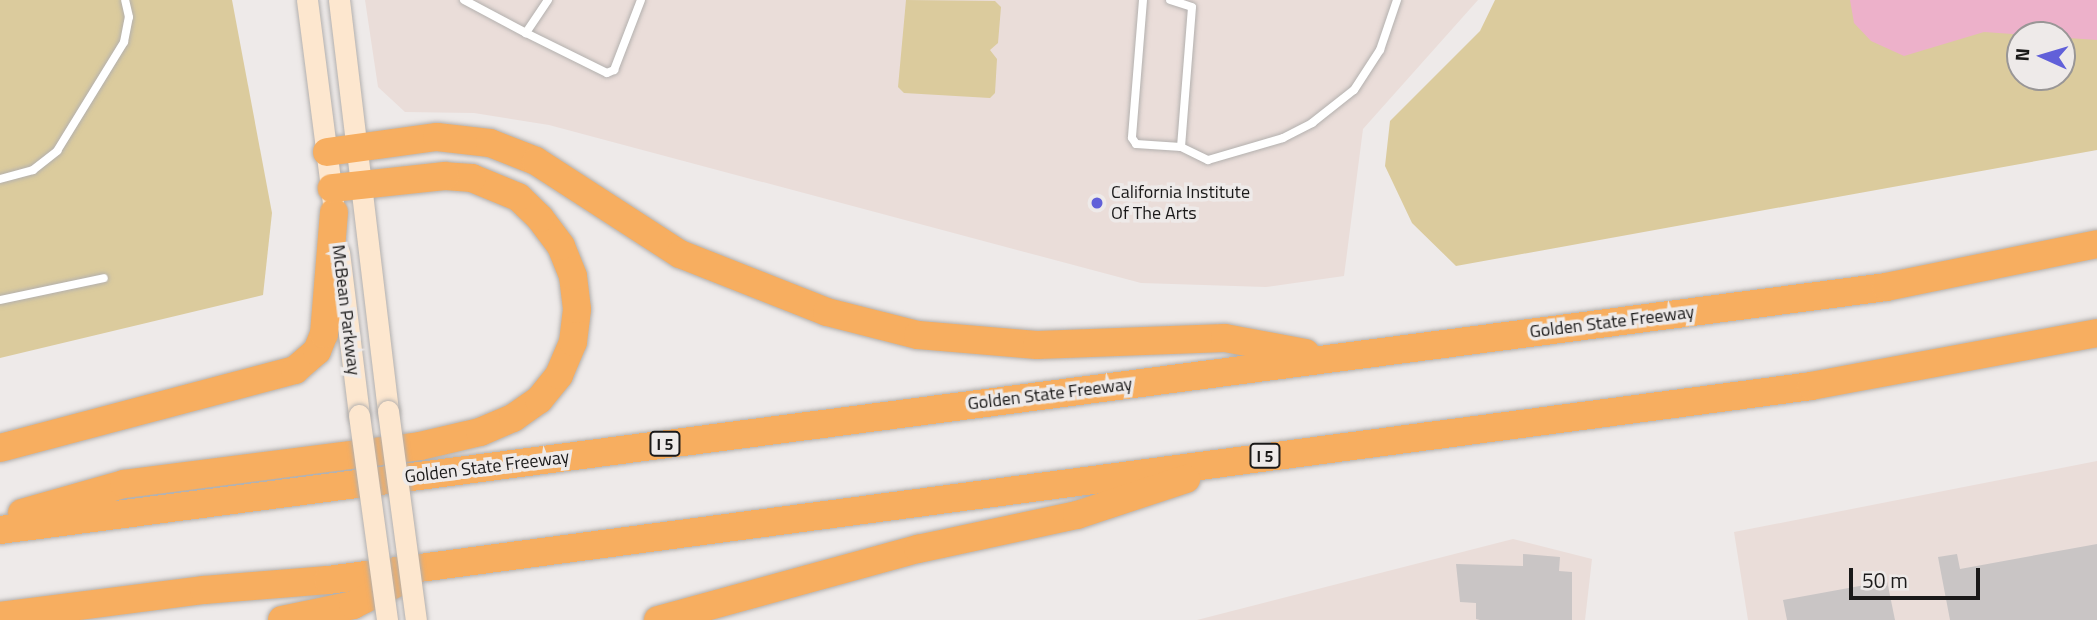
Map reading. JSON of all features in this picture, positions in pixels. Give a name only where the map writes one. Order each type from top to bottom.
[{"type":"highway","points":[[327,152],[437,137],[490,143],[536,161],[569,186],[691,259],[827,312],[918,335],[1037,345],[1225,338],[1330,358]]},
{"type":"highway","points":[[0,448],[295,370],[317,351],[324,334],[333,200],[360,185],[445,176],[472,178],[518,197],[540,218],[561,246],[573,276],[577,309],[573,342],[559,375],[539,400],[513,418],[480,432],[420,446],[124,484],[0,519]]},
{"type":"highway","name":"Golden State Freeway","points":[[0,530],[1886,286],[2097,244]]},
{"type":"highway","name":"I 5","points":[[0,616],[432,566],[1811,386],[2097,333]]},
{"type":"highway","points":[[658,620],[918,550],[1077,515],[1247,458]]},
{"type":"highway","points":[[282,620],[353,605],[432,566]]},
{"type":"main road","name":"McBean Parkway","points":[[307,0],[387,620]]},
{"type":"main road","name":"McBean Parkway","points":[[339,0],[416,620]]},
{"type":"lane","points":[[0,179],[33,170],[57,151],[124,43],[129,17],[125,0]]},
{"type":"lane","points":[[464,0],[607,73],[614,70],[641,0]]},
{"type":"lane","points":[[526,33],[548,0]]},
{"type":"lane","points":[[1143,0],[1132,138],[1136,144],[1181,147],[1208,160],[1283,138],[1312,123],[1354,90],[1380,50],[1396,0]]},
{"type":"lane","points":[[1170,0],[1192,7],[1181,147]]},
{"type":"lane","points":[[0,300],[104,278]]},
{"type":"shaded area","points":[[0,0],[232,0],[272,213],[263,295],[0,358]]},
{"type":"shaded area","name":"California Institute Of The Arts","points":[[365,0],[1478,0],[1363,129],[1344,276],[1266,287],[1141,283],[549,125],[474,113],[405,112],[378,87]]},
{"type":"shaded area","points":[[906,0],[995,1],[1001,7],[998,43],[990,50],[997,59],[995,93],[990,98],[904,93],[898,87]]},
{"type":"shaded area","points":[[1495,0],[2097,0],[2097,150],[1456,266],[1412,223],[1385,166],[1390,121],[1480,31]]},
{"type":"shaded area","points":[[1850,0],[2097,0],[2097,40],[2076,39],[2076,21],[2006,21],[2006,34],[1984,32],[1904,56],[1871,41],[1854,23]]},
{"type":"shaded area","points":[[2097,461],[2097,620],[1748,620],[1734,532]]},
{"type":"shaded area","points":[[1513,539],[1592,559],[1585,620],[1197,620]]},
{"type":"building","points":[[2097,544],[2097,620],[1950,620],[1938,557],[1957,554],[1960,569]]},
{"type":"building","points":[[1523,554],[1560,557],[1559,571],[1572,572],[1572,620],[1480,620],[1476,619],[1476,603],[1460,602],[1456,564],[1523,566]]},
{"type":"building","points":[[1887,581],[1895,620],[1787,620],[1783,600]]},
{"type":"place","name":"California Institute Of The Arts","points":[[1097,203]]}]
